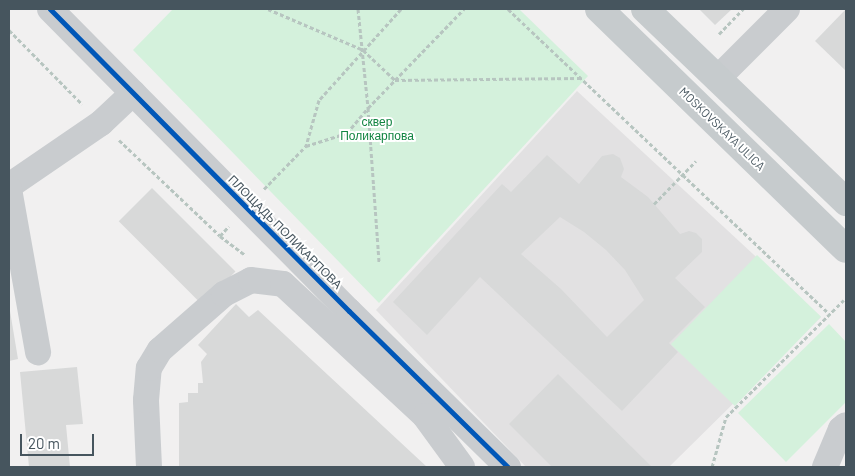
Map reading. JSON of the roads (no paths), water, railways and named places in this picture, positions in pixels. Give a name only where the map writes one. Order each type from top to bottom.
[{"type":"main road","name":"MOSKOVSKAYA ULICA","points":[[599,9],[846,249]]},
{"type":"main road","points":[[645,9],[846,202]]},
{"type":"street","name":"ПЛОЩАДЬ ПОЛИКАРПОВА","points":[[50,9],[349,311],[508,467]]},
{"type":"street","points":[[718,79],[787,9]]},
{"type":"street","points":[[38,352],[9,187],[101,123],[134,93]]},
{"type":"street","points":[[149,467],[146,400],[150,368],[160,350],[217,300],[251,280],[283,284],[425,416],[462,467]]},
{"type":"street","points":[[824,467],[846,424]]},
{"type":"park label","name":"сквер Поликарпова","points":[[377,129]]}]
